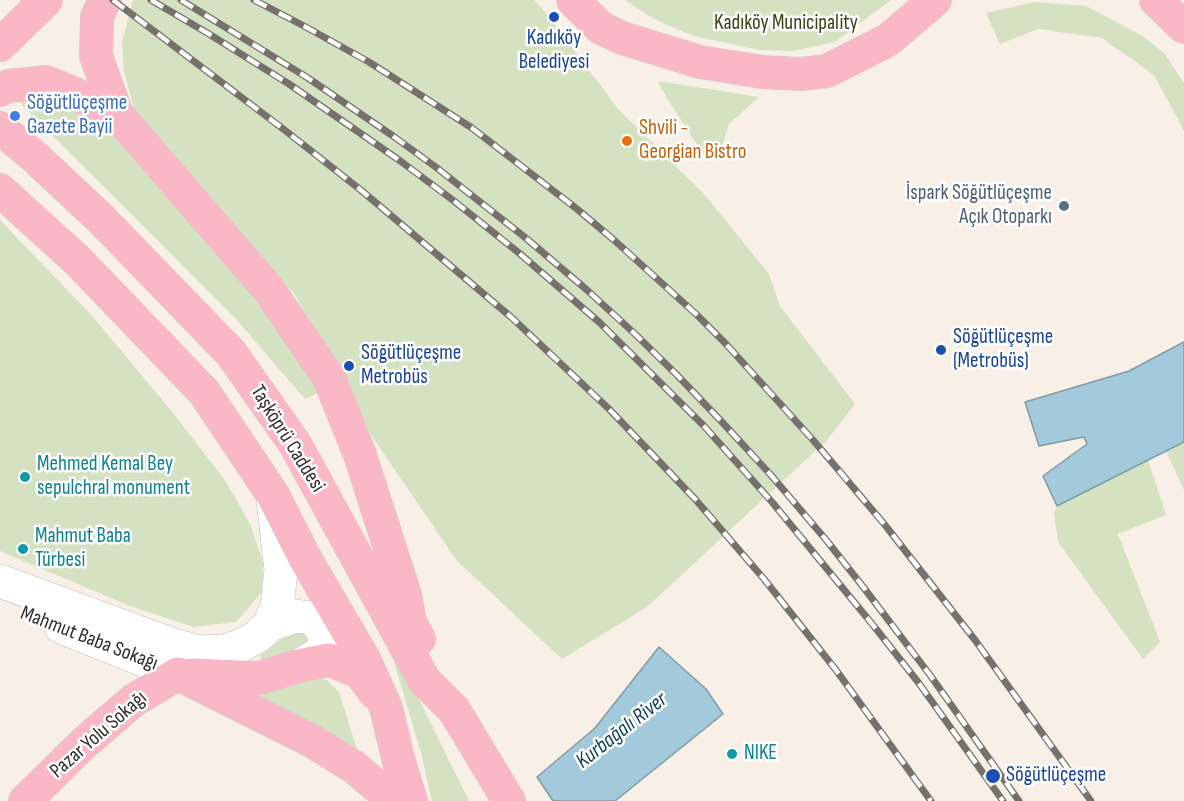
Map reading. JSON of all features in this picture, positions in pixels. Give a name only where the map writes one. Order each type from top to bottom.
[{"type":"main road","points":[[0,45],[46,0]]},
{"type":"main road","points":[[105,0],[97,17],[96,56],[117,114],[268,290],[329,378],[360,455],[405,595],[410,622],[454,710]]},
{"type":"main road","points":[[573,0],[601,28],[622,38],[700,62],[762,72],[801,74],[827,71],[888,40],[935,0]]},
{"type":"main road","points":[[0,90],[9,86],[46,82],[117,114]]},
{"type":"main road","name":"Taşköprü Caddesi","points":[[0,128],[36,158],[102,220],[231,353],[295,444],[424,680],[454,710],[509,801]]},
{"type":"main road","name":"Taşköprü Caddesi","points":[[0,190],[78,261],[204,392],[273,495],[304,558],[364,659],[386,708],[411,801]]},
{"type":"main road","points":[[178,674],[260,678],[298,666],[328,660],[360,672],[386,708]]},
{"type":"main road","points":[[178,674],[321,746],[354,767],[394,801]]},
{"type":"main road","name":"Pazar Yolu Sokağı","points":[[25,801],[84,743],[134,700],[178,674]]},
{"type":"street","points":[[269,625],[277,607],[281,570],[273,495]]},
{"type":"street","name":"Mahmut Baba Sokağı","points":[[0,581],[172,645],[199,652],[224,651],[240,646],[257,637],[269,625]]},
{"type":"street","name":"Mahmut Baba Sokağı","points":[[0,604],[178,674]]},
{"type":"street","points":[[269,625],[296,616],[312,618],[324,631],[324,651],[298,666]]},
{"type":"green space","points":[[133,0],[534,0],[619,110],[704,194],[769,274],[780,306],[855,404],[827,440],[647,607],[562,659],[457,561],[371,435],[295,295],[135,112],[124,72],[122,42]]},
{"type":"green space","name":"Kadıköy Municipality","points":[[625,0],[891,0],[835,42],[793,51],[761,50],[693,36],[654,19]]},
{"type":"green space","points":[[1035,2],[1086,6],[1143,36],[1165,54],[1184,83],[1184,131],[1154,75],[1102,38],[1038,29],[1000,44],[986,13]]},
{"type":"green space","points":[[658,81],[759,97],[729,124],[721,149],[705,157]]},
{"type":"green space","points":[[31,99],[67,100],[89,112],[123,140],[292,343],[318,393],[305,399],[235,318],[20,103]]},
{"type":"green space","points":[[0,220],[93,317],[173,413],[227,483],[251,526],[263,562],[262,592],[236,622],[193,627],[130,606],[0,551]]},
{"type":"green space","points":[[1184,442],[1184,490],[1166,451]]},
{"type":"green space","points":[[1148,460],[1166,515],[1118,534],[1160,642],[1143,659],[1058,542],[1054,513],[1057,506]]},
{"type":"green space","points":[[293,630],[308,630],[309,646],[261,661],[260,656]]},
{"type":"green space","points":[[390,648],[412,685],[469,801],[432,801],[421,753]]},
{"type":"green space","points":[[311,676],[327,680],[339,692],[359,756],[248,691]]},
{"type":"water","points":[[1184,342],[1184,442],[1057,506],[1043,476],[1087,444],[1084,437],[1039,446],[1025,402],[1129,371]]},
{"type":"water","name":"Kurbağalı River","points":[[659,647],[706,689],[723,714],[615,801],[553,801],[537,777],[595,728]]},
{"type":"railway","points":[[113,0],[362,191],[511,317],[609,409],[695,499],[764,579],[836,670],[931,801]]},
{"type":"railway","points":[[151,0],[289,84],[399,160],[519,253],[599,322],[704,426],[772,502],[918,682],[1003,801]]},
{"type":"railway","points":[[181,0],[308,78],[437,168],[527,239],[635,334],[722,422],[827,541],[930,675],[1019,801]]},
{"type":"railway","points":[[254,0],[369,62],[472,128],[577,209],[696,314],[813,440],[885,525],[975,640],[1091,801]]},
{"type":"place","name":"Kadıköy Belediyesi","points":[[554,17]]},
{"type":"place","name":"Söğütlüçeşme Gazete Bayii","points":[[15,116]]},
{"type":"place","name":"Shvili - Georgian Bistro","points":[[627,141]]},
{"type":"place","name":"İspark Söğütlüçeşme Açık Otoparkı","points":[[1064,206]]},
{"type":"place","name":"Söğütlüçeşme (Metrobüs)","points":[[941,350]]},
{"type":"place","name":"Söğütlüçeşme Metrobüs","points":[[349,366]]},
{"type":"place","name":"Mehmed Kemal Bey sepulchral monument","points":[[25,477]]},
{"type":"place","name":"Mahmut Baba Türbesi","points":[[23,549]]},
{"type":"place","name":"NIKE","points":[[732,754]]},
{"type":"place","name":"Söğütlüçeşme","points":[[993,776]]}]
